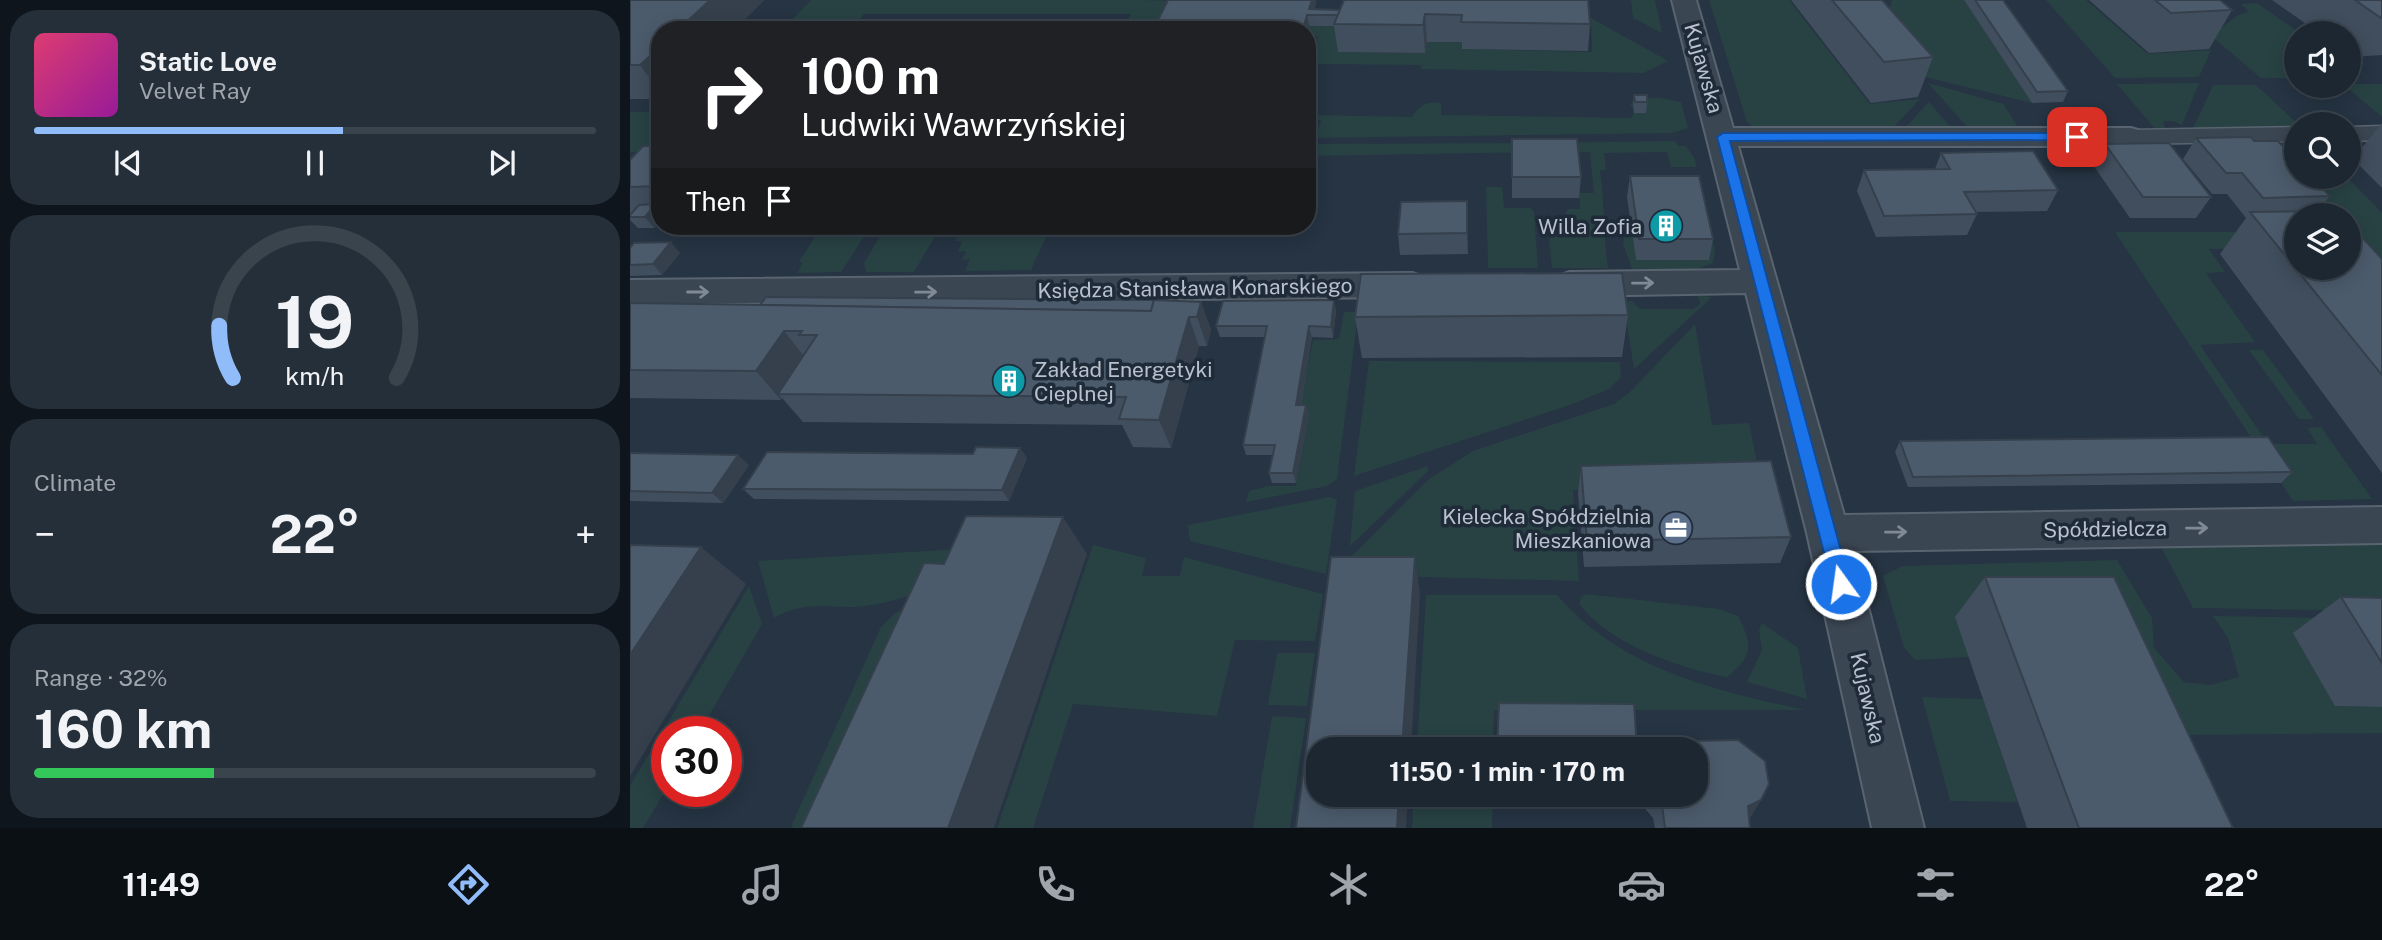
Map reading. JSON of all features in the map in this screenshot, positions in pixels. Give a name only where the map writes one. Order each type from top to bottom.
[{"type":"street","name":"Kujawska","points":[[1684,0],[1828,533],[1898,828]]},
{"type":"street","points":[[2361,134],[2382,133]]},
{"type":"street","points":[[1723,137],[2284,134]]},
{"type":"street","points":[[1532,284],[1760,281]]},
{"type":"street","name":"Księdza Stanisława Konarskiego","points":[[630,292],[1450,285]]},
{"type":"street","name":"Spółdzielcza","points":[[1828,533],[2382,525]]},
{"type":"green space","points":[[811,0],[1176,1],[1166,21],[1128,21],[1131,14],[864,14],[858,21],[791,21]]},
{"type":"green space","points":[[1631,0],[1655,0],[1662,33],[1633,18]]},
{"type":"green space","points":[[1709,0],[1789,0],[1870,104],[1920,99],[1893,128],[1753,127],[1747,122]]},
{"type":"green space","points":[[1892,0],[1964,0],[2032,103],[1925,77],[1883,29]]},
{"type":"green space","points":[[2046,0],[2086,0],[2148,54],[2211,50],[2199,77],[2115,78]]},
{"type":"green space","points":[[2257,3],[2284,22],[2284,78],[2261,78],[2210,35],[2238,15],[2249,12],[2241,4]]},
{"type":"green space","points":[[1591,18],[1668,61],[1643,73],[1316,64],[1316,26],[1346,26],[1339,52],[1425,53],[1427,42],[1463,42],[1462,49],[1592,52]]},
{"type":"green space","points":[[1928,83],[2007,105],[2004,105],[2018,127],[1968,128]]},
{"type":"green space","points":[[2199,83],[2182,125],[2163,121],[2165,129],[2156,130],[2117,84]]},
{"type":"green space","points":[[2361,84],[2382,84],[2382,117],[2359,98]]},
{"type":"green space","points":[[2213,85],[2256,85],[2285,112],[2284,129],[2192,131]]},
{"type":"green space","points":[[1635,98],[1660,98],[1681,102],[1688,128],[1672,133],[1316,138],[1321,120],[1316,120],[1316,115],[1412,117],[1417,110],[1432,102],[1441,103],[1441,115],[1631,118],[1634,113],[1646,112],[1630,105]]},
{"type":"green space","points":[[1929,102],[1951,128],[1905,128]]},
{"type":"green space","points":[[630,112],[651,112],[651,152],[630,152]]},
{"type":"green space","points":[[1675,141],[1678,146],[1686,146],[1695,159],[1696,167],[1671,167],[1667,152],[1604,153],[1606,169],[1600,171],[1608,268],[1552,268],[1549,240],[1568,209],[1580,209],[1579,193],[1594,193],[1590,152],[1540,152],[1539,143]]},
{"type":"green space","points":[[1534,143],[1534,152],[1316,156],[1316,144]]},
{"type":"green space","points":[[1486,187],[1502,187],[1504,208],[1530,208],[1534,211],[1538,268],[1488,268]]},
{"type":"green space","points":[[2308,189],[2359,189],[2382,213],[2382,271],[2361,269],[2361,203],[2320,203]]},
{"type":"green space","points":[[1702,191],[1715,251],[1713,263],[1697,269],[1632,269],[1623,244],[1624,237],[1632,233],[1636,260]]},
{"type":"green space","points":[[2115,232],[2284,232],[2284,248],[2209,249],[2225,272],[2206,273],[2255,342],[2200,345],[2268,444],[2317,444],[2307,428],[2321,427],[2372,499],[2293,501]]},
{"type":"green space","points":[[816,235],[865,235],[841,272],[797,273],[803,263],[799,262]]},
{"type":"green space","points":[[881,235],[936,235],[914,272],[866,272],[864,263]]},
{"type":"green space","points":[[958,235],[1047,235],[1031,270],[965,271],[970,259],[962,260],[966,251],[958,252],[962,241],[955,241]]},
{"type":"green space","points":[[1698,296],[1712,297],[1634,369],[1624,307],[1579,302],[1632,301],[1640,309],[1693,309],[1700,304]]},
{"type":"green space","points":[[1344,312],[1355,312],[1358,316],[1337,479],[1327,486],[1246,502],[1249,491],[1268,486],[1296,486],[1309,415],[1298,415],[1313,340],[1339,339]]},
{"type":"green space","points":[[1695,324],[1712,425],[1749,423],[1762,486],[1573,490],[1579,581],[1347,575],[1344,564],[1429,479],[1473,451],[1614,404],[1630,392]]},
{"type":"green space","points":[[2249,350],[2263,350],[2314,419],[2299,419]]},
{"type":"green space","points":[[1369,361],[1620,362],[1621,377],[1609,389],[1573,404],[1354,476]]},
{"type":"green space","points":[[1428,466],[1428,471],[1350,546],[1355,491]]},
{"type":"green space","points":[[1330,497],[1337,500],[1326,574],[1190,541],[1188,525]]},
{"type":"green space","points":[[2382,536],[2382,611],[2193,608],[2157,539]]},
{"type":"green space","points":[[1093,545],[1146,558],[1142,576],[1180,576],[1184,557],[1323,594],[1315,641],[1235,640],[1217,716],[1073,704],[1033,828],[997,828]]},
{"type":"green space","points":[[961,549],[945,584],[875,605],[808,607],[774,618],[758,561]]},
{"type":"green space","points":[[2117,560],[2152,618],[2154,648],[2184,682],[2210,685],[2239,677],[2228,638],[2213,616],[2382,619],[2335,706],[2382,707],[2382,733],[2183,735],[1956,617],[1969,657],[1915,660],[1904,648],[1883,576],[1903,566]]},
{"type":"green space","points":[[749,586],[762,624],[709,716],[672,716]]},
{"type":"green space","points":[[1586,594],[1719,609],[1738,616],[1748,643],[1746,656],[1727,677],[1667,661],[1626,642],[1591,617],[1579,603],[1581,597]]},
{"type":"green space","points":[[1426,595],[1557,595],[1582,620],[1639,659],[1703,684],[1805,710],[1494,710],[1493,737],[1418,737]]},
{"type":"green space","points":[[920,603],[842,828],[793,828],[792,824],[881,627],[895,613]]},
{"type":"green space","points":[[1762,623],[1798,648],[1807,699],[1747,682],[1762,650],[1759,630]]},
{"type":"green space","points":[[1277,653],[1315,653],[1307,706],[1268,705]]},
{"type":"green space","points":[[1922,697],[1983,699],[2018,802],[1950,801]]},
{"type":"green space","points":[[1272,716],[1306,718],[1290,828],[1253,828]]},
{"type":"green space","points":[[651,751],[651,807],[656,807],[643,828],[630,828],[630,786]]},
{"type":"green space","points":[[1413,807],[1493,807],[1492,828],[1412,828]]},
{"type":"building","points":[[630,0],[710,0],[688,21],[651,21],[651,55],[640,65],[630,65]]},
{"type":"building","points":[[1168,0],[1312,0],[1309,9],[1340,10],[1338,15],[1307,15],[1305,21],[1158,21]]},
{"type":"building","points":[[1344,0],[1588,0],[1590,24],[1461,22],[1462,15],[1425,14],[1423,25],[1334,24]]},
{"type":"building","points":[[1832,0],[1882,0],[1933,57],[1884,62]]},
{"type":"building","points":[[1975,0],[2003,0],[2068,91],[2037,92]]},
{"type":"building","points":[[2155,0],[2220,0],[2232,10],[2171,13]]},
{"type":"building","points":[[2355,0],[2382,0],[2382,18],[2381,18]]},
{"type":"building","points":[[1634,95],[1647,95],[1647,102],[1635,102]]},
{"type":"building","points":[[2251,137],[2254,141],[2278,141],[2284,147],[2284,189],[2323,189],[2330,196],[2263,198],[2242,173],[2226,173],[2196,138]]},
{"type":"building","points":[[1512,139],[1577,139],[1581,177],[1512,177]]},
{"type":"building","points":[[2169,143],[2211,197],[2143,197],[2105,144]]},
{"type":"building","points":[[643,146],[651,146],[651,186],[630,187],[630,160]]},
{"type":"building","points":[[2033,151],[2058,190],[1964,192],[1977,214],[1884,216],[1864,170],[1950,169],[1941,153]]},
{"type":"building","points":[[1630,176],[1699,176],[1713,239],[1639,239]]},
{"type":"building","points":[[1467,201],[1467,233],[1398,234],[1401,202]]},
{"type":"building","points":[[651,204],[651,210],[645,217],[630,217],[630,215],[639,205]]},
{"type":"building","points":[[2250,212],[2284,212],[2284,254]]},
{"type":"building","points":[[2361,236],[2382,259],[2382,375],[2305,280],[2361,280]]},
{"type":"building","points":[[671,242],[653,264],[630,265],[630,248],[634,243]]},
{"type":"building","points":[[1622,273],[1628,315],[1355,317],[1361,274]]},
{"type":"building","points":[[766,297],[1154,300],[1151,311],[760,305]]},
{"type":"building","name":"Zakład Energetyki Cieplnej","points":[[1154,300],[1201,302],[1197,317],[1189,317],[1159,420],[1119,419],[1126,397],[778,394],[817,335],[799,335],[802,331],[784,331],[756,371],[630,370],[630,303],[1151,311]]},
{"type":"building","points":[[1334,300],[1331,327],[1309,326],[1296,405],[1306,405],[1293,473],[1269,473],[1275,445],[1243,445],[1267,326],[1216,326],[1223,301]]},
{"type":"building","points":[[2268,437],[2292,472],[1913,477],[1900,441]]},
{"type":"building","points":[[976,447],[1020,448],[1002,490],[743,489],[767,452],[973,454]]},
{"type":"building","points":[[630,453],[738,455],[712,493],[630,491]]},
{"type":"building","points":[[1771,461],[1791,537],[1587,541],[1581,466]]},
{"type":"building","points":[[966,516],[1063,517],[948,828],[801,828],[924,563],[944,564]]},
{"type":"building","points":[[630,545],[701,547],[630,655]]},
{"type":"building","points":[[1331,557],[1415,557],[1403,737],[1308,737]]},
{"type":"building","points":[[1985,577],[2114,577],[2233,828],[2079,828]]},
{"type":"building","points":[[2341,597],[2382,598],[2382,663]]},
{"type":"building","points":[[1499,703],[1634,704],[1636,737],[1498,737]]},
{"type":"building","points":[[1738,740],[1765,761],[1769,784],[1761,800],[1748,806],[1750,828],[1665,828],[1662,807],[1708,807],[1708,741]]},
{"type":"building","points":[[1306,751],[1306,807],[1398,807],[1397,828],[1296,828]]},
{"type":"place","name":"Willa Zofia","points":[[1666,226]]},
{"type":"place","name":"Zakład Energetyki Cieplnej","points":[[1009,381]]},
{"type":"place","name":"Kielecka Spółdzielnia Mieszkaniowa","points":[[1676,528]]},
{"type":"route","points":[[1841,584],[1723,137],[2077,137]]}]
